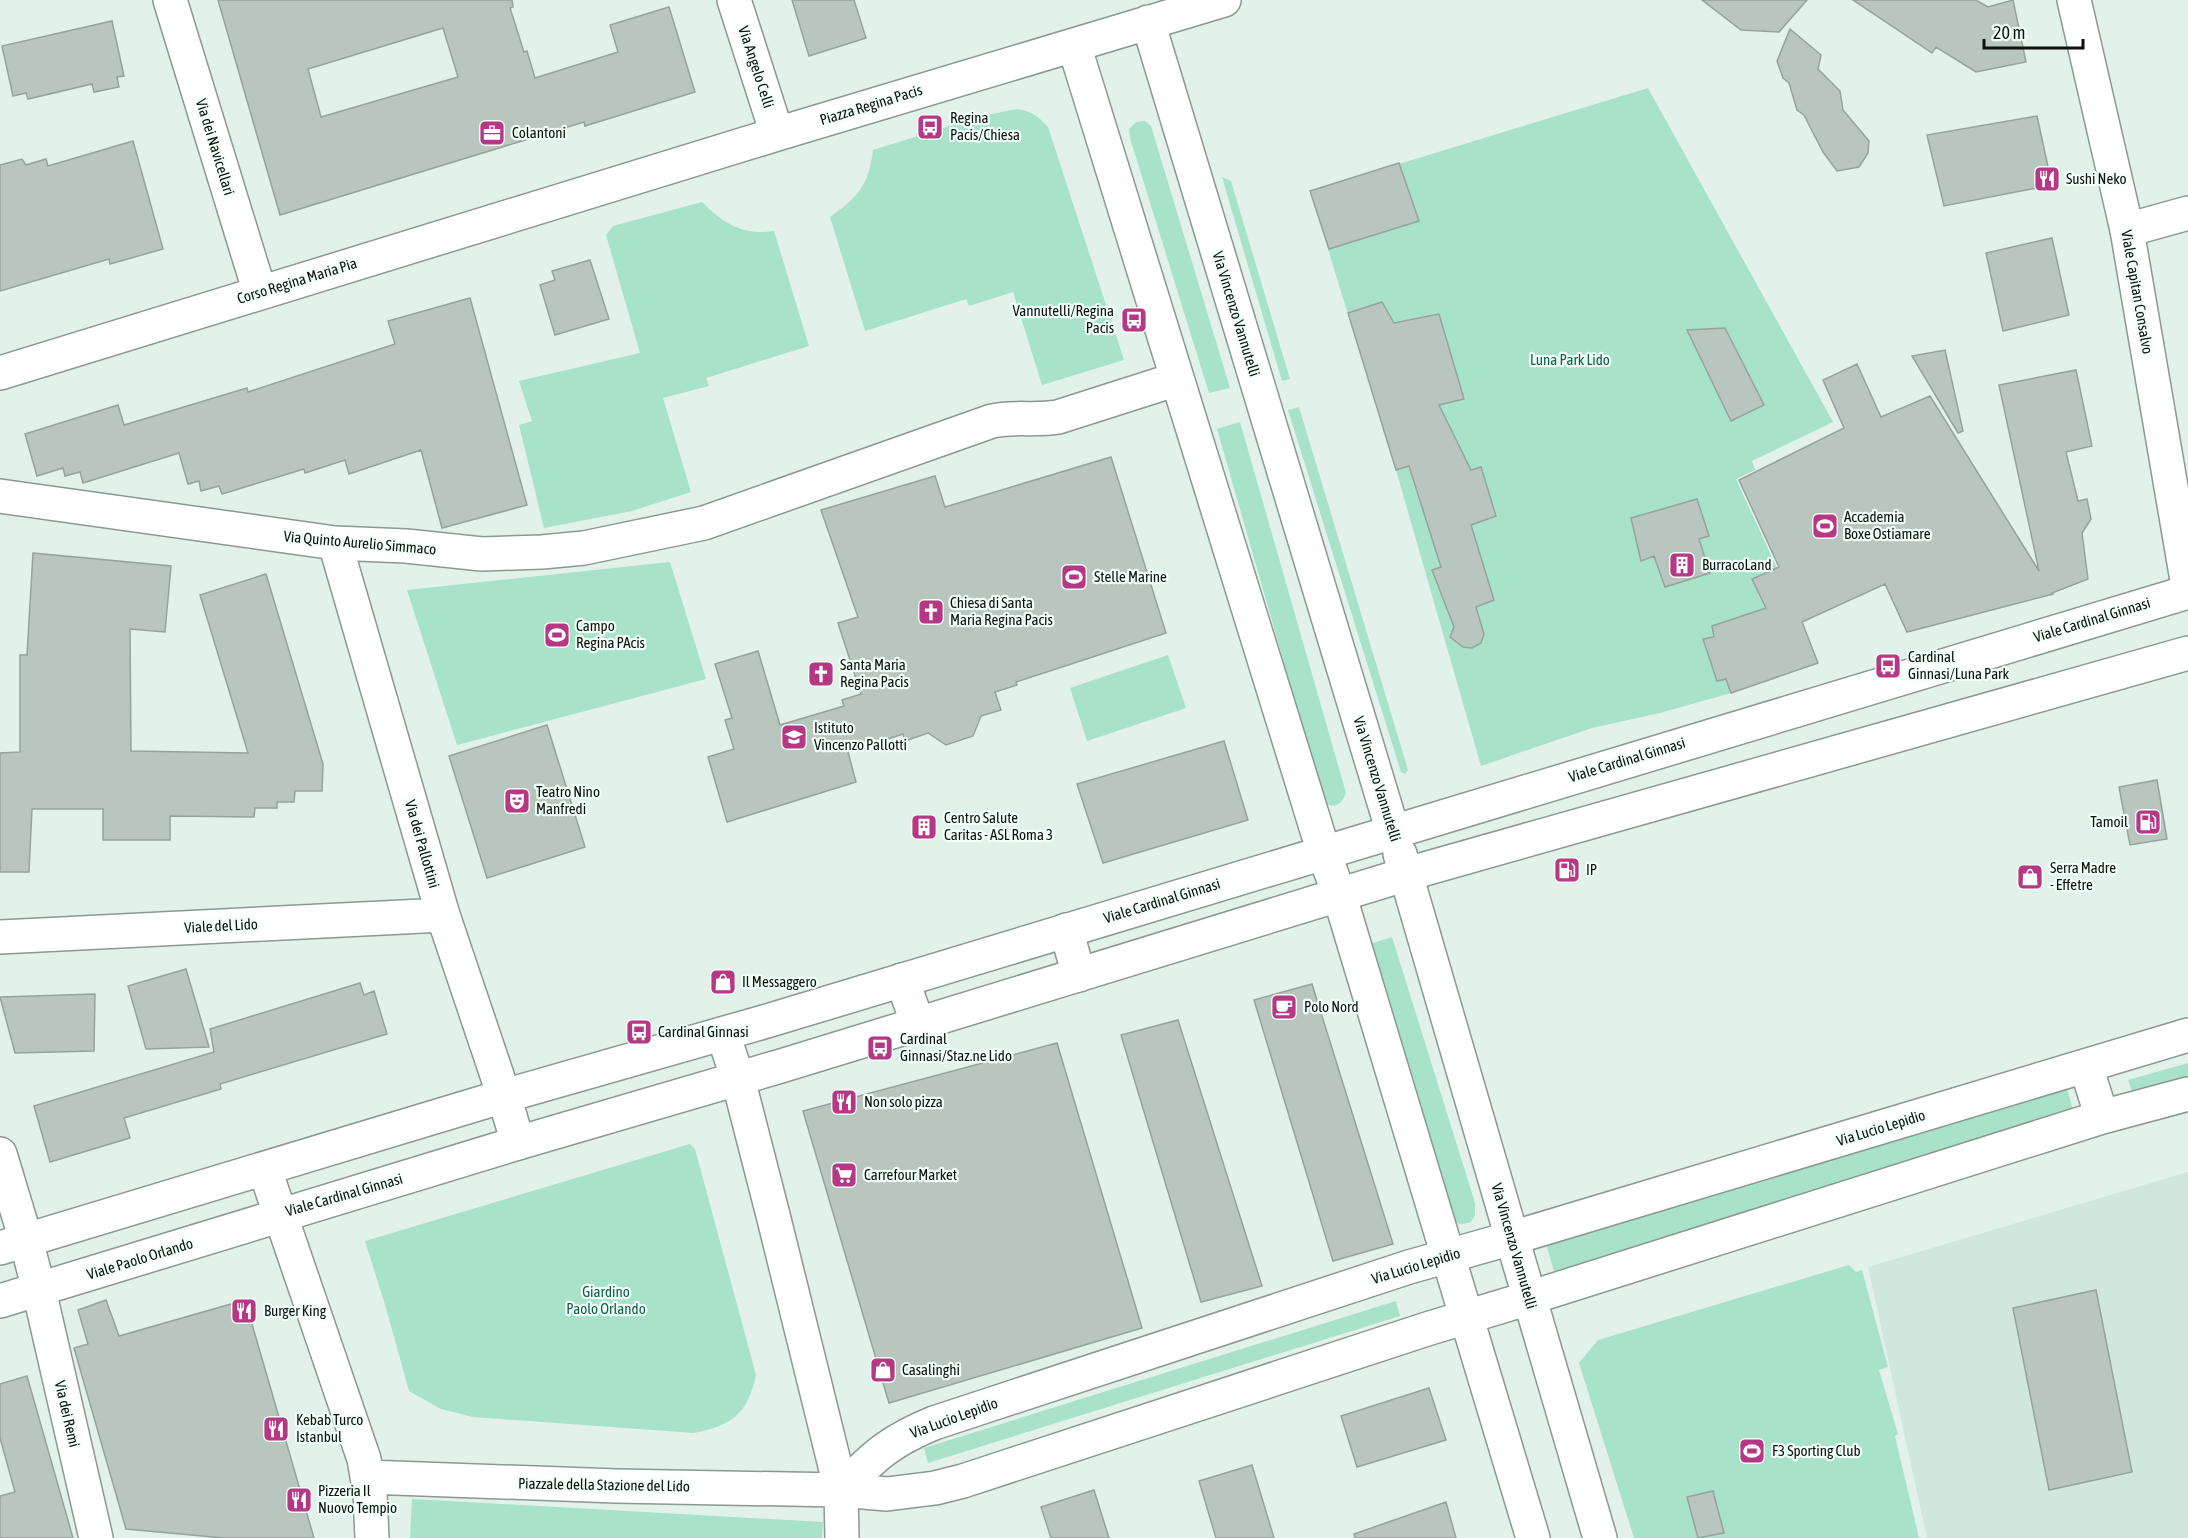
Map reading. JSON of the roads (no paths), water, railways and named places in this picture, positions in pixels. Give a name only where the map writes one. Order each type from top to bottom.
[{"type":"street","name":"Via dei Navicellari","points":[[170,0],[260,293]]},
{"type":"street","name":"Via Angelo Celli","points":[[734,0],[777,134]]},
{"type":"street","name":"Piazza Regina Pacis","points":[[594,190],[1074,45],[1158,13],[1224,0]]},
{"type":"street","name":"Viale Capitan Consalvo","points":[[2074,0],[2127,230],[2188,586]]},
{"type":"street","name":"Via Vincenzo Vannutelli","points":[[1158,13],[1393,832],[1600,1538]]},
{"type":"street","points":[[1074,45],[1324,853],[1339,894],[1533,1538]]},
{"type":"street","name":"Corso Regina Maria Pia","points":[[0,373],[594,190]]},
{"type":"street","points":[[2127,230],[2188,213]]},
{"type":"street","name":"Via Quinto Aurelio Simmaco","points":[[0,496],[335,543],[406,546],[482,554],[584,548],[718,518],[992,421],[1047,419],[1177,379]]},
{"type":"street","name":"Via dei Pallottini","points":[[335,543],[443,915],[518,1143]]},
{"type":"street","name":"Viale Cardinal Ginnasi","points":[[2188,592],[723,1034],[504,1096],[265,1170],[280,1215],[738,1079],[1339,894],[2188,652]]},
{"type":"street","name":"Viale del Lido","points":[[0,937],[443,915]]},
{"type":"street","points":[[1066,930],[1079,975]]},
{"type":"street","points":[[902,980],[918,1024]]},
{"type":"street","points":[[723,1034],[738,1079],[841,1490],[842,1538]]},
{"type":"street","name":"Via Lucio Lepidio","points":[[841,1490],[885,1448],[910,1433],[934,1423],[1447,1256],[2188,1035]]},
{"type":"street","points":[[2086,1067],[2102,1117]]},
{"type":"street","points":[[841,1490],[887,1494],[952,1485],[1466,1317],[2102,1117],[2188,1094]]},
{"type":"street","name":"Via dei Remi","points":[[0,1154],[13,1244],[39,1290],[96,1538]]},
{"type":"street","points":[[13,1244],[265,1170]]},
{"type":"street","points":[[280,1215],[364,1459],[372,1538]]},
{"type":"street","name":"Viale Paolo Orlando","points":[[0,1301],[280,1215]]},
{"type":"street","name":"Piazzale della Stazione del Lido","points":[[367,1477],[616,1486],[841,1490]]},
{"type":"place","name":"Regina Pacis/Chiesa","points":[[930,127]]},
{"type":"place","name":"Colantoni","points":[[492,133]]},
{"type":"place","name":"Sushi Neko","points":[[2047,179]]},
{"type":"place","name":"Vannutelli/Regina Pacis","points":[[1134,320]]},
{"type":"place","name":"Accademia Boxe Ostiamare","points":[[1825,526]]},
{"type":"place","name":"BurracoLand","points":[[1682,565]]},
{"type":"place","name":"Stelle Marine","points":[[1074,577]]},
{"type":"place","name":"Chiesa di Santa Maria Regina Pacis","points":[[931,612]]},
{"type":"place","name":"Campo Regina PAcis","points":[[557,635]]},
{"type":"place","name":"Cardinal Ginnasi/Luna Park","points":[[1888,666]]},
{"type":"place","name":"Santa Maria Regina Pacis","points":[[821,674]]},
{"type":"place","name":"Istituto Vincenzo Pallotti","points":[[794,737]]},
{"type":"place","name":"Teatro Nino Manfredi","points":[[517,801]]},
{"type":"place","name":"Tamoil","points":[[2148,822]]},
{"type":"place","name":"Centro Salute Caritas - ASL Roma 3","points":[[924,827]]},
{"type":"place","name":"IP","points":[[1567,870]]},
{"type":"place","name":"Serra Madre - Effetre","points":[[2030,877]]},
{"type":"place","name":"Il Messaggero","points":[[723,982]]},
{"type":"place","name":"Polo Nord","points":[[1284,1007]]},
{"type":"place","name":"Cardinal Ginnasi","points":[[639,1032]]},
{"type":"place","name":"Cardinal Ginnasi/Staz.ne Lido","points":[[880,1048]]},
{"type":"place","name":"Non solo pizza","points":[[844,1102]]},
{"type":"place","name":"Carrefour Market","points":[[844,1175]]},
{"type":"place","name":"Burger King","points":[[244,1311]]},
{"type":"place","name":"Casalinghi","points":[[883,1370]]},
{"type":"place","name":"Kebab Turco Istanbul","points":[[276,1429]]},
{"type":"place","name":"F3 Sporting Club","points":[[1752,1451]]},
{"type":"place","name":"Pizzeria Il Nuovo Tempio","points":[[299,1500]]},
{"type":"park label","name":"Luna Park Lido","points":[[1570,360]]},
{"type":"park label","name":"Giardino Paolo Orlando","points":[[606,1300]]}]
